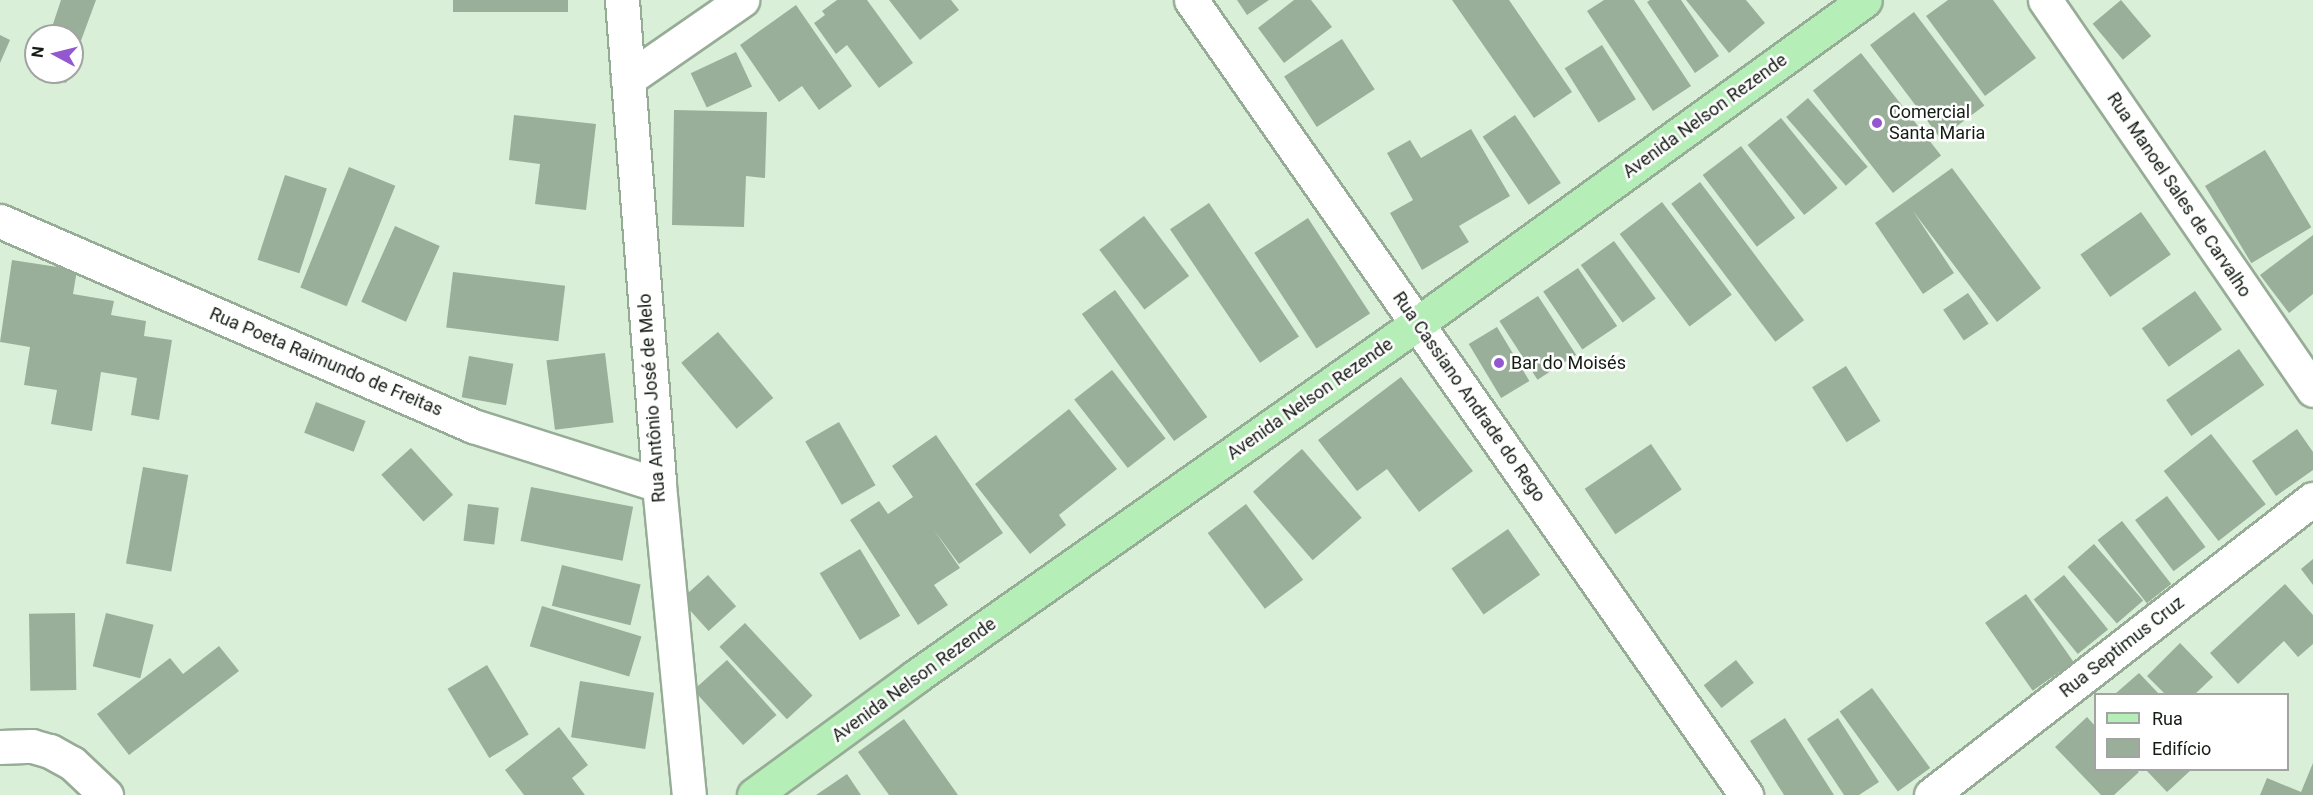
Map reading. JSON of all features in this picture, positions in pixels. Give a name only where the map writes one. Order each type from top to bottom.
[{"type":"main road","name":"Avenida Nelson Rezende","points":[[766,792],[915,677],[1418,323],[1865,0]]},
{"type":"street","name":"Rua Antônio José de Melo","points":[[622,0],[659,485],[689,795]]},
{"type":"street","points":[[628,79],[742,0]]},
{"type":"street","name":"Rua Cassiano Andrade do Rego","points":[[1191,0],[1746,795]]},
{"type":"street","name":"Rua Manoel Sales de Carvalho","points":[[2046,0],[2313,390]]},
{"type":"street","name":"Rua Poeta Raimundo de Freitas","points":[[0,221],[473,426],[659,485]]},
{"type":"street","name":"Rua Septimus Cruz","points":[[1931,795],[2313,499]]},
{"type":"street","points":[[0,747],[32,746],[50,751],[72,763],[105,793]]},
{"type":"building","points":[[61,0],[96,0],[84,32],[84,24],[53,24]]},
{"type":"building","points":[[453,0],[568,0],[568,12],[453,12]]},
{"type":"building","points":[[837,0],[867,0],[913,63],[879,88],[847,45],[836,54],[814,23],[825,15],[822,11]]},
{"type":"building","points":[[889,0],[951,0],[959,10],[920,40]]},
{"type":"building","points":[[1237,0],[1269,0],[1247,15]]},
{"type":"building","points":[[1294,0],[1311,0],[1332,27],[1284,63],[1258,28]]},
{"type":"building","points":[[1452,0],[1509,0],[1572,92],[1534,118]]},
{"type":"building","points":[[1604,0],[1634,0],[1691,86],[1653,111],[1587,11]]},
{"type":"building","points":[[1650,0],[1681,0],[1719,56],[1695,73],[1647,2]]},
{"type":"building","points":[[1686,0],[1746,0],[1765,23],[1729,53]]},
{"type":"building","points":[[1948,0],[1993,0],[2036,58],[1985,96],[1926,16]]},
{"type":"building","points":[[2121,0],[2151,36],[2123,60],[2093,24]]},
{"type":"building","points":[[796,5],[852,86],[819,110],[802,86],[779,102],[740,45]]},
{"type":"building","points":[[1914,12],[1984,105],[1940,139],[1870,45]]},
{"type":"building","points":[[0,35],[10,40],[0,63]]},
{"type":"building","points":[[1342,39],[1375,89],[1317,127],[1284,77]]},
{"type":"building","points":[[1602,45],[1636,99],[1599,123],[1565,68]]},
{"type":"building","points":[[736,52],[752,86],[707,108],[691,73]]},
{"type":"building","name":"Comercial Santa Maria","points":[[1861,53],[1941,155],[1893,193],[1813,91]]},
{"type":"building","points":[[1808,98],[1868,167],[1846,186],[1786,117]]},
{"type":"building","points":[[674,110],[767,112],[765,178],[746,176],[744,227],[672,225]]},
{"type":"building","points":[[514,115],[596,124],[586,210],[535,204],[540,164],[509,160]]},
{"type":"building","points":[[1515,115],[1561,183],[1529,205],[1483,137]]},
{"type":"building","points":[[1781,118],[1838,188],[1804,215],[1748,145]]},
{"type":"building","points":[[1471,129],[1510,196],[1459,226],[1469,242],[1422,270],[1390,213],[1413,200],[1387,153],[1410,140],[1421,158]]},
{"type":"building","points":[[1741,146],[1795,218],[1757,247],[1703,175]]},
{"type":"building","points":[[2265,150],[2311,227],[2251,263],[2205,186]]},
{"type":"building","points":[[349,167],[395,186],[347,306],[300,288]]},
{"type":"building","points":[[1952,168],[2041,288],[1997,322],[1913,211],[1954,273],[1923,294],[1875,223]]},
{"type":"building","points":[[285,175],[327,189],[299,273],[257,260]]},
{"type":"building","points":[[1700,182],[1804,320],[1775,342],[1671,204]]},
{"type":"building","points":[[1662,202],[1732,295],[1689,327],[1620,234]]},
{"type":"building","points":[[1209,203],[1299,336],[1260,363],[1170,229]]},
{"type":"building","points":[[2141,212],[2171,255],[2110,297],[2080,254]]},
{"type":"building","points":[[1144,216],[1189,276],[1144,310],[1099,250]]},
{"type":"building","points":[[1308,218],[1370,314],[1316,348],[1254,253]]},
{"type":"building","points":[[395,226],[440,246],[406,322],[361,302]]},
{"type":"building","points":[[2313,235],[2313,294],[2289,313],[2260,275]]},
{"type":"building","points":[[1614,241],[1656,298],[1623,323],[1581,265]]},
{"type":"building","points":[[12,260],[77,270],[73,294],[114,301],[111,315],[146,321],[144,336],[172,340],[159,420],[131,415],[137,378],[101,372],[92,431],[51,424],[57,390],[24,385],[30,347],[0,342]]},
{"type":"building","points":[[1578,268],[1617,326],[1582,350],[1543,291]]},
{"type":"building","points":[[453,272],[565,286],[558,341],[446,328]]},
{"type":"building","points":[[1115,290],[1207,417],[1174,441],[1082,314]]},
{"type":"building","points":[[2195,291],[2222,330],[2169,367],[2142,328]]},
{"type":"building","points":[[1968,293],[1989,324],[1964,340],[1943,310]]},
{"type":"building","points":[[1538,296],[1576,355],[1538,380],[1499,321]]},
{"type":"building","name":"Bar do Moisés","points":[[1497,327],[1529,381],[1501,398],[1469,344]]},
{"type":"building","points":[[718,332],[773,398],[737,429],[681,363]]},
{"type":"building","points":[[2239,349],[2264,385],[2191,436],[2166,400]]},
{"type":"building","points":[[605,353],[614,422],[555,430],[546,360]]},
{"type":"building","points":[[469,356],[513,364],[506,405],[462,397]]},
{"type":"building","points":[[1846,366],[1880,421],[1847,442],[1812,387]]},
{"type":"building","points":[[1112,370],[1166,439],[1128,468],[1074,400]]},
{"type":"building","points":[[1401,377],[1473,471],[1419,512],[1387,469],[1357,491],[1318,440]]},
{"type":"building","points":[[316,402],[365,421],[354,452],[304,433]]},
{"type":"building","points":[[1069,409],[1117,469],[1059,515],[1066,525],[1030,554],[975,484]]},
{"type":"building","points":[[839,422],[876,485],[842,505],[805,442]]},
{"type":"building","points":[[2297,429],[2313,452],[2313,470],[2276,496],[2252,461]]},
{"type":"building","points":[[2211,434],[2266,504],[2219,541],[2164,471]]},
{"type":"building","points":[[936,435],[1003,533],[959,564],[934,530],[960,568],[934,585],[948,605],[918,625],[850,520],[879,501],[888,514],[913,497],[892,466]]},
{"type":"building","points":[[1651,444],[1682,490],[1615,534],[1585,489]]},
{"type":"building","points":[[411,448],[453,495],[423,522],[381,475]]},
{"type":"building","points":[[1302,449],[1362,518],[1313,560],[1253,492]]},
{"type":"building","points":[[143,467],[188,475],[171,571],[126,564]]},
{"type":"building","points":[[531,487],[633,507],[623,561],[521,541]]},
{"type":"building","points":[[2167,496],[2206,547],[2174,571],[2135,520]]},
{"type":"building","points":[[468,504],[499,508],[494,545],[463,541]]},
{"type":"building","points":[[1246,504],[1303,580],[1265,609],[1208,533]]},
{"type":"building","points":[[2122,521],[2171,584],[2147,603],[2098,540]]},
{"type":"building","points":[[1508,529],[1540,575],[1484,614],[1451,569]]},
{"type":"building","points":[[2094,544],[2143,601],[2117,624],[2068,567]]},
{"type":"building","points":[[860,549],[900,616],[860,640],[820,573]]},
{"type":"building","points":[[2313,559],[2313,585],[2301,569]]},
{"type":"building","points":[[562,565],[641,585],[630,625],[552,606]]},
{"type":"building","points":[[708,575],[736,606],[709,631],[681,600]]},
{"type":"building","points":[[2064,575],[2108,629],[2078,654],[2034,600]]},
{"type":"building","points":[[2285,584],[2313,615],[2313,644],[2298,657],[2284,641],[2238,684],[2210,653]]},
{"type":"building","points":[[2026,594],[2074,662],[2033,691],[1985,623]]},
{"type":"building","points":[[542,606],[641,636],[629,677],[530,646]]},
{"type":"building","points":[[75,613],[76,690],[30,691],[29,614]]},
{"type":"building","points":[[106,613],[154,625],[140,678],[93,666]]},
{"type":"building","points":[[745,623],[813,695],[787,719],[719,647]]},
{"type":"building","points":[[2180,643],[2213,677],[2196,693],[2164,693],[2147,676]]},
{"type":"building","points":[[219,646],[239,671],[129,755],[97,714],[170,658],[183,674]]},
{"type":"building","points":[[727,660],[777,715],[743,745],[694,690]]},
{"type":"building","points":[[1736,660],[1754,683],[1722,708],[1704,685]]},
{"type":"building","points":[[487,665],[529,734],[489,758],[448,689]]},
{"type":"building","points":[[2139,673],[2158,693],[2116,693]]},
{"type":"building","points":[[580,681],[654,693],[645,749],[571,737]]},
{"type":"building","points":[[1872,688],[1930,768],[1898,792],[1840,712]]},
{"type":"building","points":[[2087,717],[2094,725],[2094,771],[2139,772],[2114,795],[2101,795],[2055,747]]},
{"type":"building","points":[[1785,718],[1834,795],[1784,795],[1750,741]]},
{"type":"building","points":[[1838,718],[1879,782],[1859,795],[1844,795],[1807,739]]},
{"type":"building","points":[[904,719],[958,795],[889,795],[858,752]]},
{"type":"building","points":[[559,727],[588,765],[572,778],[585,795],[524,795],[505,770]]},
{"type":"building","points":[[2313,763],[2313,795],[2260,795],[2267,778],[2301,792]]},
{"type":"building","points":[[2147,771],[2190,771],[2167,792]]},
{"type":"building","points":[[847,774],[861,795],[816,795]]},
{"type":"place","name":"Comercial Santa Maria","points":[[1877,123]]},
{"type":"place","name":"Bar do Moisés","points":[[1499,363]]}]
